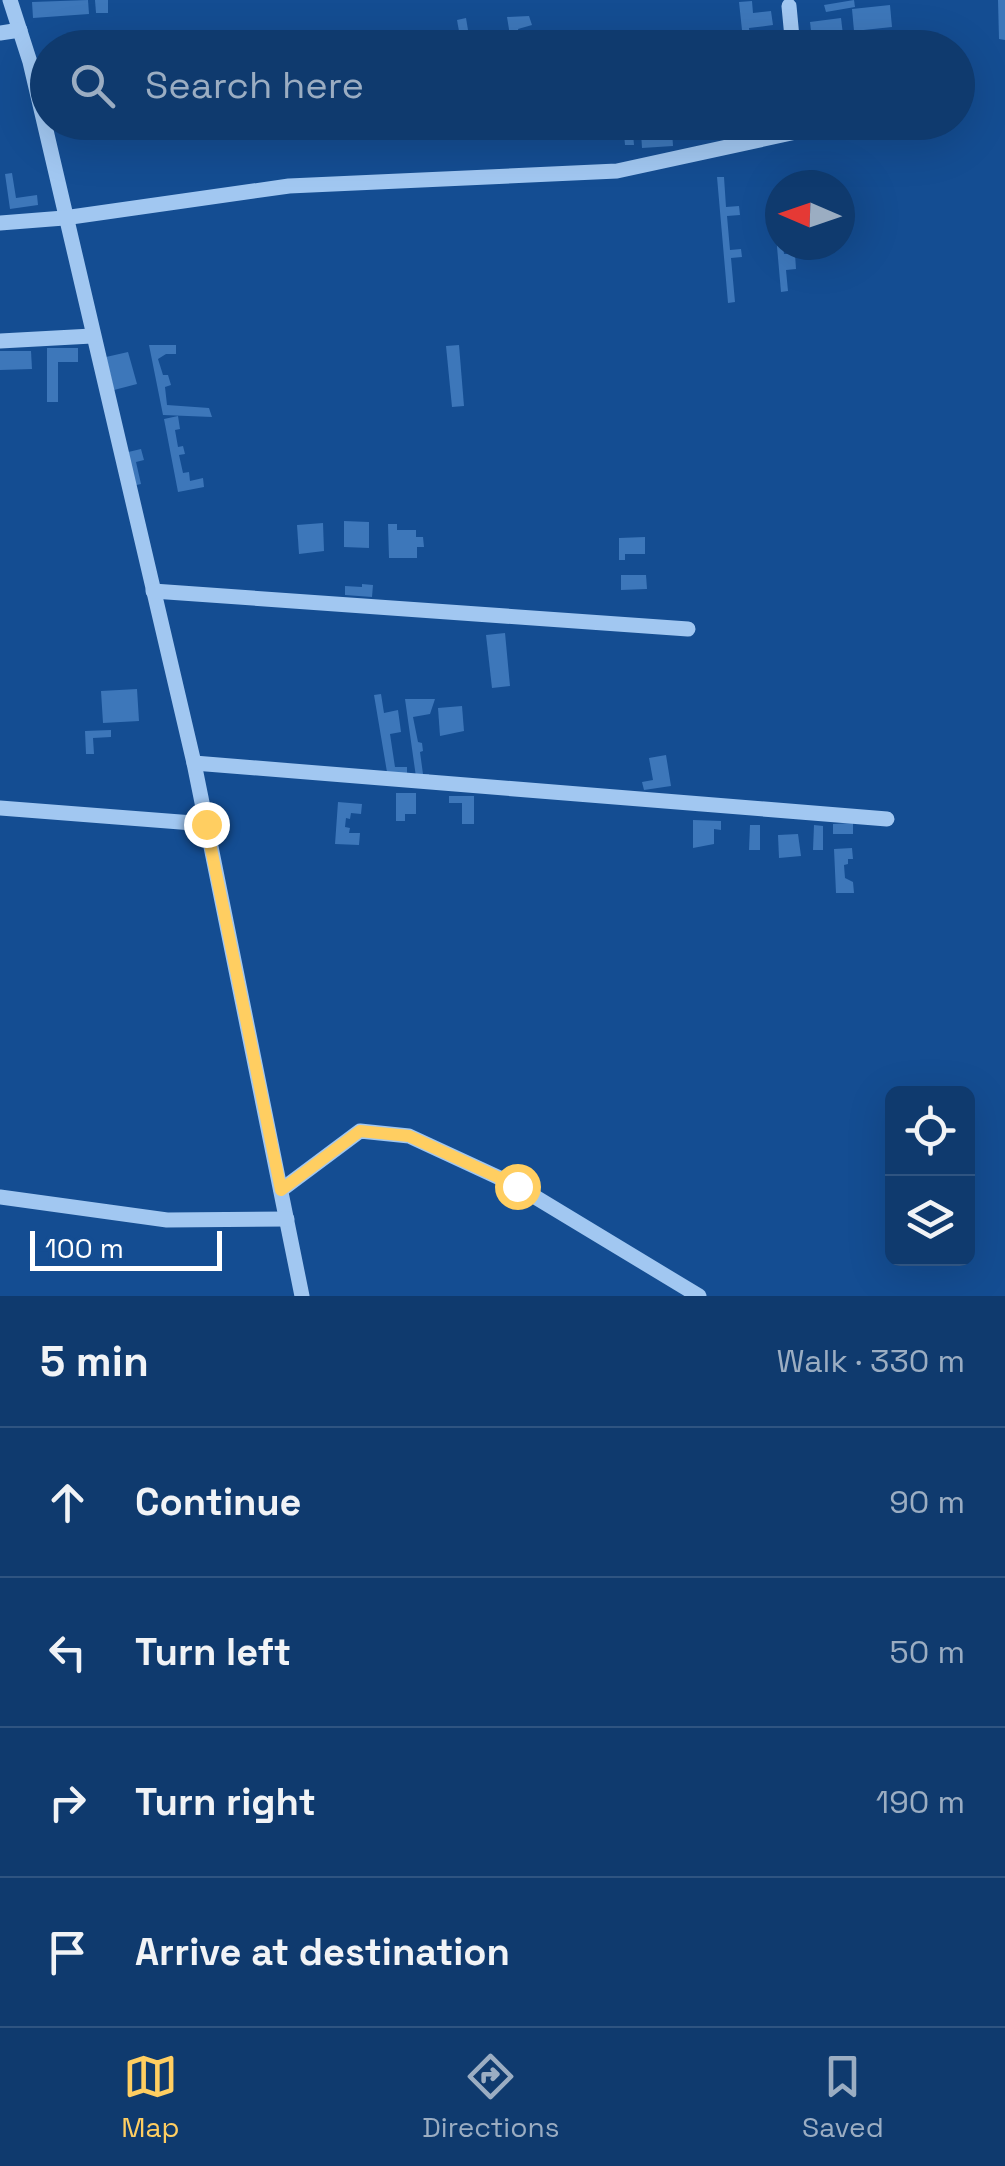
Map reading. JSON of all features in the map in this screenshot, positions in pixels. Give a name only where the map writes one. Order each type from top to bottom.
[{"type":"street","points":[[10,0],[30,62]]},
{"type":"street","points":[[789,6],[791,30]]},
{"type":"street","points":[[0,33],[20,30]]},
{"type":"street","points":[[47,140],[194,762],[302,1296]]},
{"type":"street","points":[[0,223],[64,218],[288,186],[618,170],[741,140]]},
{"type":"street","points":[[0,340],[92,336]]},
{"type":"street","points":[[153,591],[688,629]]},
{"type":"street","points":[[194,762],[887,818]]},
{"type":"street","points":[[0,808],[206,824]]},
{"type":"street","points":[[281,1190],[360,1131],[409,1136],[517,1186],[699,1296]]},
{"type":"street","points":[[0,1197],[167,1220],[286,1218]]},
{"type":"building","points":[[88,0],[89,14],[33,18],[32,2]]},
{"type":"building","points":[[95,0],[108,0],[108,13],[96,13]]},
{"type":"building","points":[[854,0],[855,7],[826,12],[824,5]]},
{"type":"building","points":[[998,0],[1005,0],[1005,40],[999,39]]},
{"type":"building","points":[[752,1],[753,13],[771,11],[773,25],[742,30],[739,2]]},
{"type":"building","points":[[890,5],[892,27],[854,30],[852,9]]},
{"type":"building","points":[[529,16],[532,25],[509,30],[507,17]]},
{"type":"building","points":[[466,18],[468,30],[459,30],[457,20]]},
{"type":"building","points":[[841,18],[842,30],[811,30],[810,22]]},
{"type":"building","points":[[641,140],[673,140],[673,146],[642,148]]},
{"type":"building","points":[[12,173],[16,198],[37,195],[38,205],[10,209],[5,174]]},
{"type":"building","points":[[717,177],[724,177],[726,207],[739,206],[740,215],[727,216],[730,250],[741,249],[742,257],[731,258],[735,302],[728,303]]},
{"type":"building","points":[[778,260],[795,260],[796,269],[786,270],[788,291],[781,292]]},
{"type":"building","points":[[149,345],[176,345],[176,354],[158,359],[171,385],[165,387],[167,405],[209,408],[212,417],[163,415]]},
{"type":"building","points":[[459,345],[464,406],[452,407],[446,346]]},
{"type":"building","points":[[47,348],[78,348],[78,362],[58,362],[58,402],[47,402]]},
{"type":"building","points":[[0,351],[31,351],[32,369],[0,370]]},
{"type":"building","points":[[128,352],[137,384],[114,390],[106,357]]},
{"type":"building","points":[[178,416],[180,429],[175,430],[178,447],[183,446],[185,454],[179,455],[183,473],[189,472],[190,481],[203,478],[204,487],[178,492],[164,419]]},
{"type":"building","points":[[141,449],[144,460],[136,462],[141,484],[132,486],[124,453]]},
{"type":"building","points":[[344,521],[369,522],[369,548],[344,547]]},
{"type":"building","points":[[323,523],[324,551],[299,554],[297,525]]},
{"type":"building","points":[[388,524],[397,524],[397,530],[416,530],[416,537],[423,537],[424,547],[417,547],[417,558],[389,558]]},
{"type":"building","points":[[645,537],[645,554],[625,554],[625,560],[619,560],[619,538]]},
{"type":"building","points":[[621,575],[646,575],[647,589],[621,590]]},
{"type":"building","points":[[373,585],[372,597],[345,595],[345,586]]},
{"type":"building","points":[[505,633],[510,686],[492,688],[486,635]]},
{"type":"building","points":[[137,689],[139,721],[103,723],[101,691]]},
{"type":"building","points":[[381,694],[384,713],[398,710],[401,732],[390,734],[395,767],[407,767],[407,778],[388,778],[374,695]]},
{"type":"building","points":[[405,699],[435,699],[430,714],[413,717],[418,742],[422,743],[423,774],[429,774],[429,778],[416,777]]},
{"type":"building","points":[[462,706],[464,731],[440,736],[438,708]]},
{"type":"building","points":[[111,730],[111,737],[93,738],[94,754],[86,754],[85,731]]},
{"type":"building","points":[[666,755],[671,786],[644,790],[642,782],[653,780],[649,758]]},
{"type":"building","points":[[396,793],[416,793],[416,814],[405,814],[405,821],[396,821]]},
{"type":"building","points":[[449,796],[474,796],[474,824],[462,824],[462,803],[449,803]]},
{"type":"building","points":[[338,802],[362,804],[361,814],[351,813],[345,827],[350,828],[349,833],[360,833],[359,845],[335,844]]},
{"type":"building","points":[[693,820],[721,821],[721,830],[714,829],[714,844],[693,848]]},
{"type":"building","points":[[853,823],[853,834],[833,834],[833,824]]},
{"type":"building","points":[[750,825],[760,825],[760,850],[749,850]]},
{"type":"building","points":[[814,825],[823,826],[823,850],[813,850]]},
{"type":"building","points":[[798,834],[801,856],[779,858],[778,835]]},
{"type":"building","points":[[852,848],[853,859],[844,865],[845,878],[853,882],[854,893],[836,893],[834,849]]},
{"type":"route","points":[[206,824],[281,1190],[360,1131],[409,1136],[517,1186]]}]
